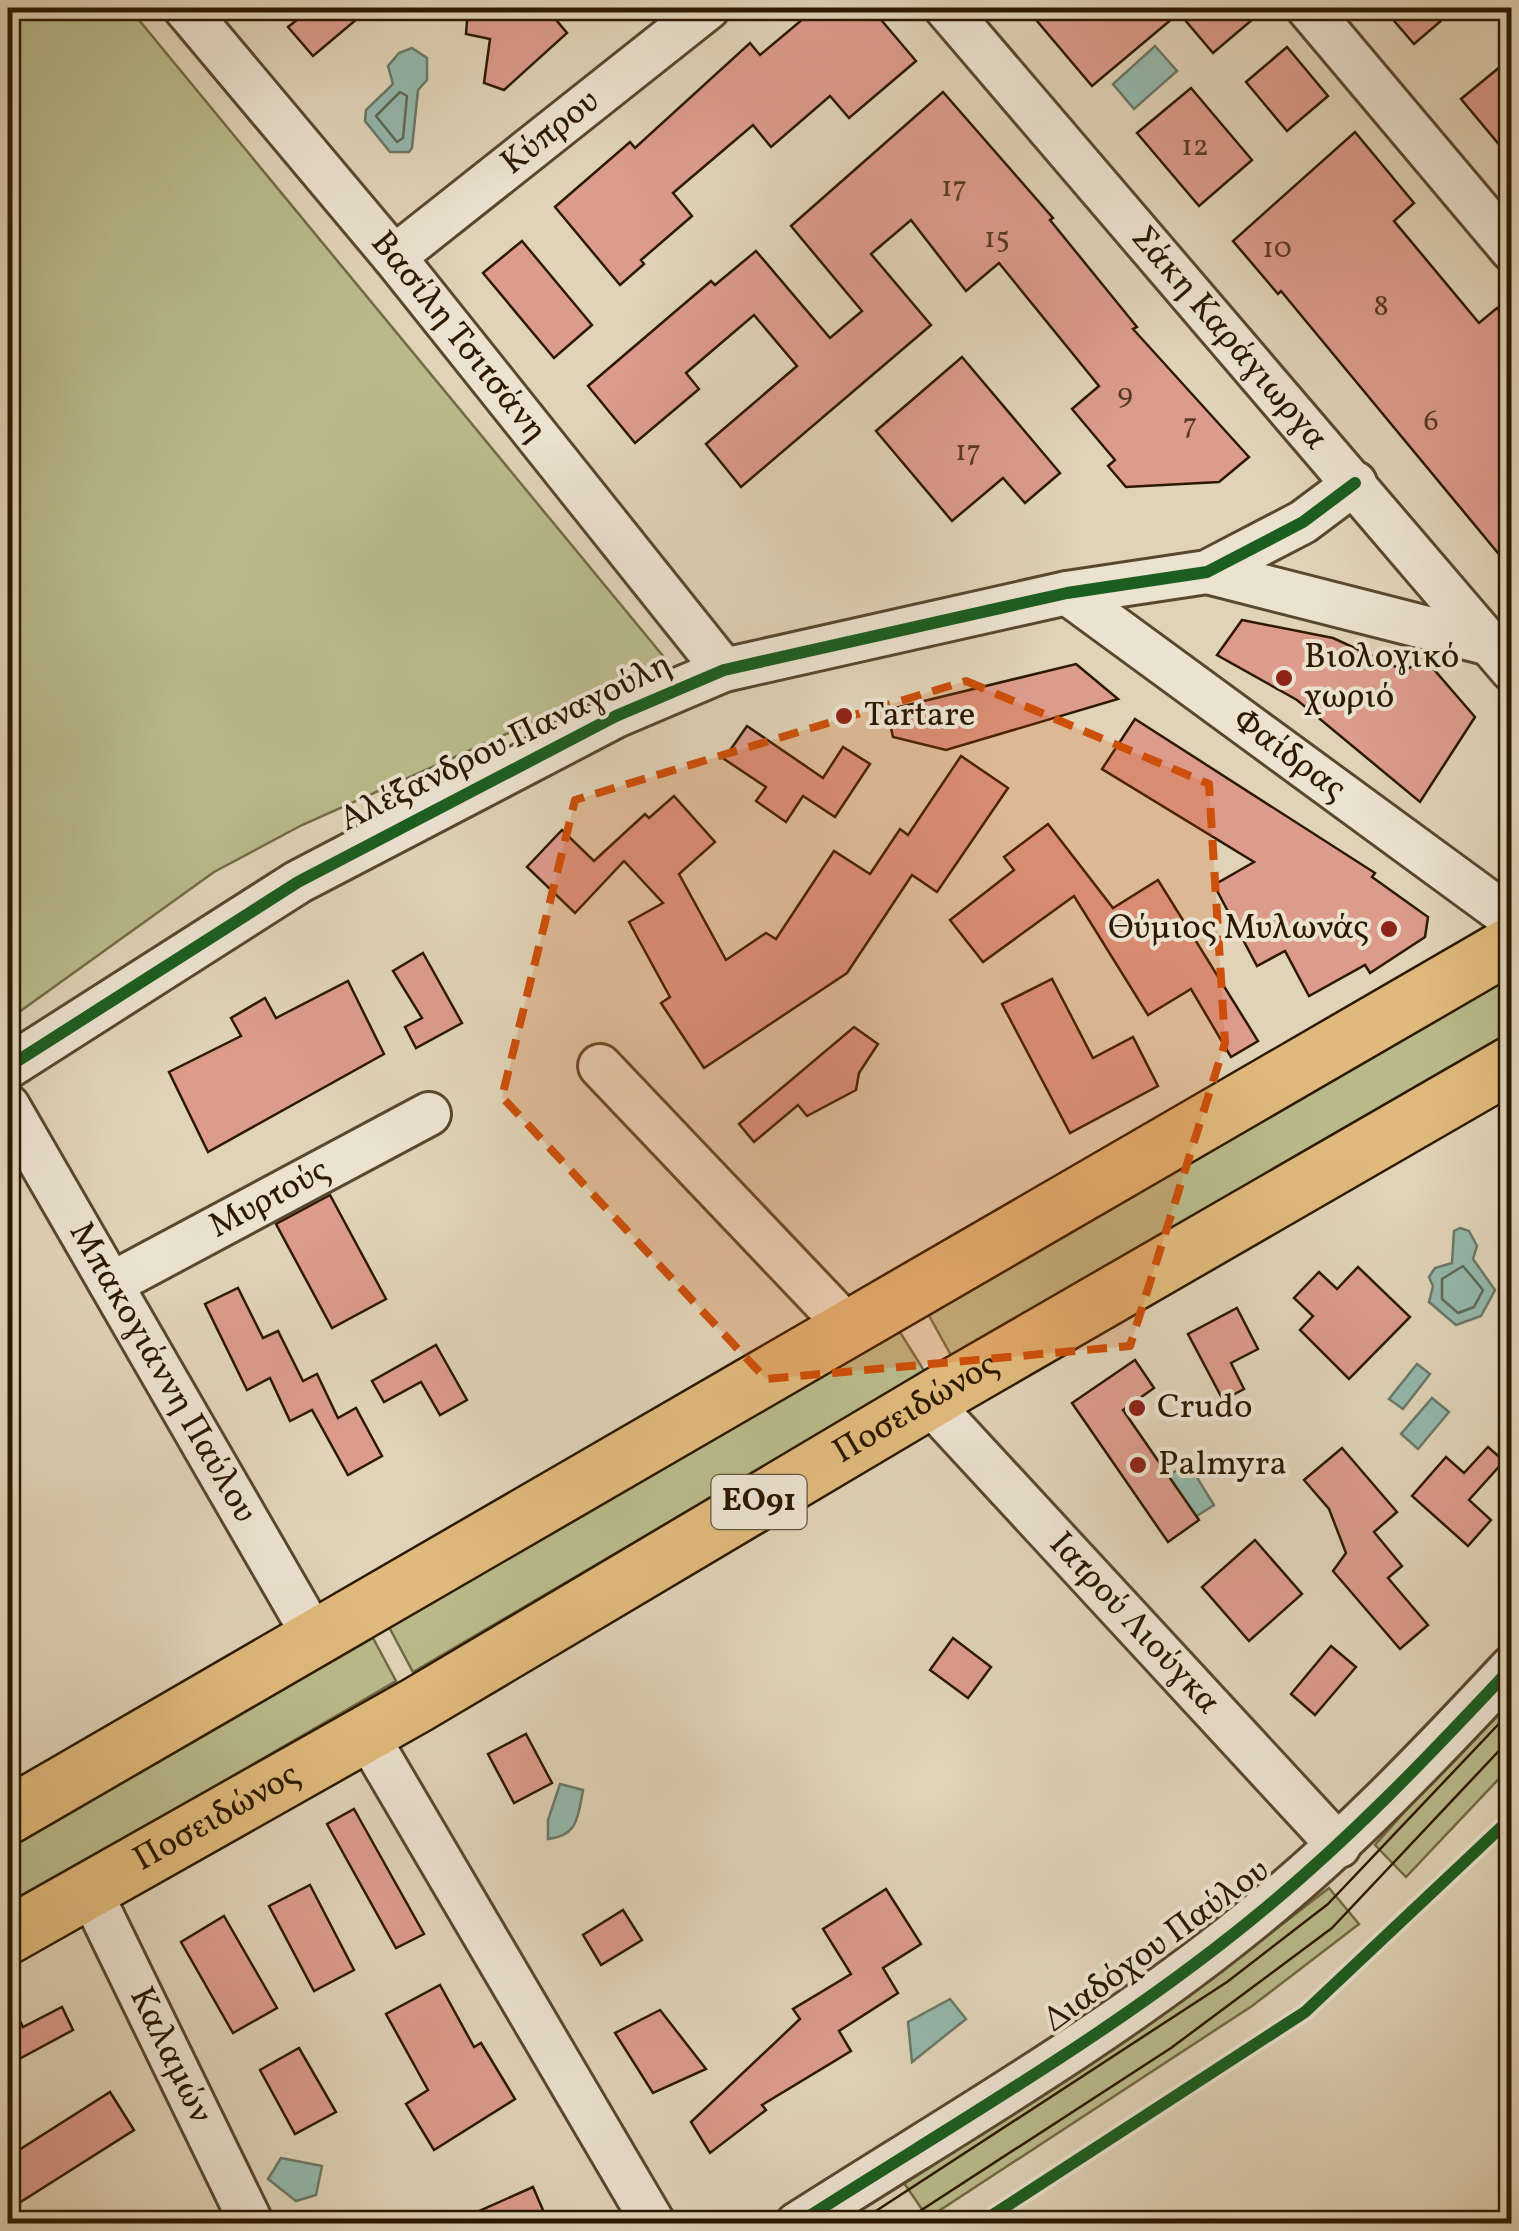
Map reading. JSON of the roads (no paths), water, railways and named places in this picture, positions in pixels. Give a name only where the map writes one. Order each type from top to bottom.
[{"type":"highway","points":[[8,1816],[1512,944]]},
{"type":"highway","name":"Ποσειδώνος","points":[[8,1936],[1512,1064]]},
{"type":"street","name":"Βασίλη Τσιτσάνη","points":[[185,8],[394,256],[724,670]]},
{"type":"street","name":"Κύπρου","points":[[394,256],[708,8]]},
{"type":"street","name":"Σάκη Καράγιωργα","points":[[946,8],[1500,657]]},
{"type":"street","points":[[1308,8],[1512,250]]},
{"type":"street","name":"Αλέξανδρου Παναγούλη","points":[[8,1067],[316,872],[616,716],[724,670],[1067,593],[1207,572],[1303,522],[1355,483]]},
{"type":"street","name":"Αλέξανδρου Παναγούλη","points":[[1207,572],[1500,657]]},
{"type":"street","name":"Φαίδρας","points":[[1067,593],[1512,919]]},
{"type":"street","points":[[600,1066],[849,1328]]},
{"type":"street","name":"Μπακογιάννη Παύλου","points":[[8,1106],[315,1638]]},
{"type":"street","name":"Μυρτούς","points":[[111,1284],[428,1114]]},
{"type":"street","name":"Ιατρού Λιούγκα","points":[[929,1402],[1339,1846]]},
{"type":"street","name":"Διαδόχου Παύλου","points":[[798,2224],[921,2148],[1149,1996],[1248,1922],[1382,1807],[1512,1667]]},
{"type":"street","points":[[365,1732],[654,2224]]},
{"type":"street","name":"Καλαμών","points":[[89,1888],[252,2224]]},
{"type":"water","points":[[1155,46],[1177,71],[1134,109],[1113,84]]},
{"type":"water","points":[[412,48],[427,58],[427,80],[418,90],[412,148],[409,152],[390,152],[365,121],[366,110],[393,84],[388,66],[399,53]]},
{"type":"water","points":[[1454,1231],[1469,1231],[1477,1246],[1473,1259],[1495,1290],[1481,1316],[1456,1325],[1429,1302],[1433,1286],[1429,1277],[1435,1268],[1452,1263]]},
{"type":"water","points":[[1417,1364],[1430,1374],[1403,1409],[1389,1399]]},
{"type":"water","points":[[1432,1398],[1449,1412],[1418,1449],[1401,1434]]},
{"type":"water","points":[[1188,1463],[1214,1505],[1195,1517],[1168,1476]]},
{"type":"water","points":[[560,1784],[583,1790],[580,1809],[571,1829],[548,1839],[548,1820]]},
{"type":"water","points":[[950,1999],[966,2019],[912,2062],[908,2022]]},
{"type":"water","points":[[281,2158],[322,2166],[316,2195],[296,2201],[268,2179]]},
{"type":"tram line","points":[[856,2224],[1227,1982],[1328,1904],[1512,1710]]},
{"type":"tram line","points":[[900,2224],[1171,2048],[1332,1928],[1512,1737]]},
{"type":"place","name":"Βιολογικό χωριό","points":[[1284,678]]},
{"type":"place","name":"Tartare","points":[[844,716]]},
{"type":"place","name":"Θύμιος Μυλωνάς","points":[[1389,929]]},
{"type":"place","name":"Crudo","points":[[1137,1408]]},
{"type":"place","name":"Palmyra","points":[[1138,1465]]}]
